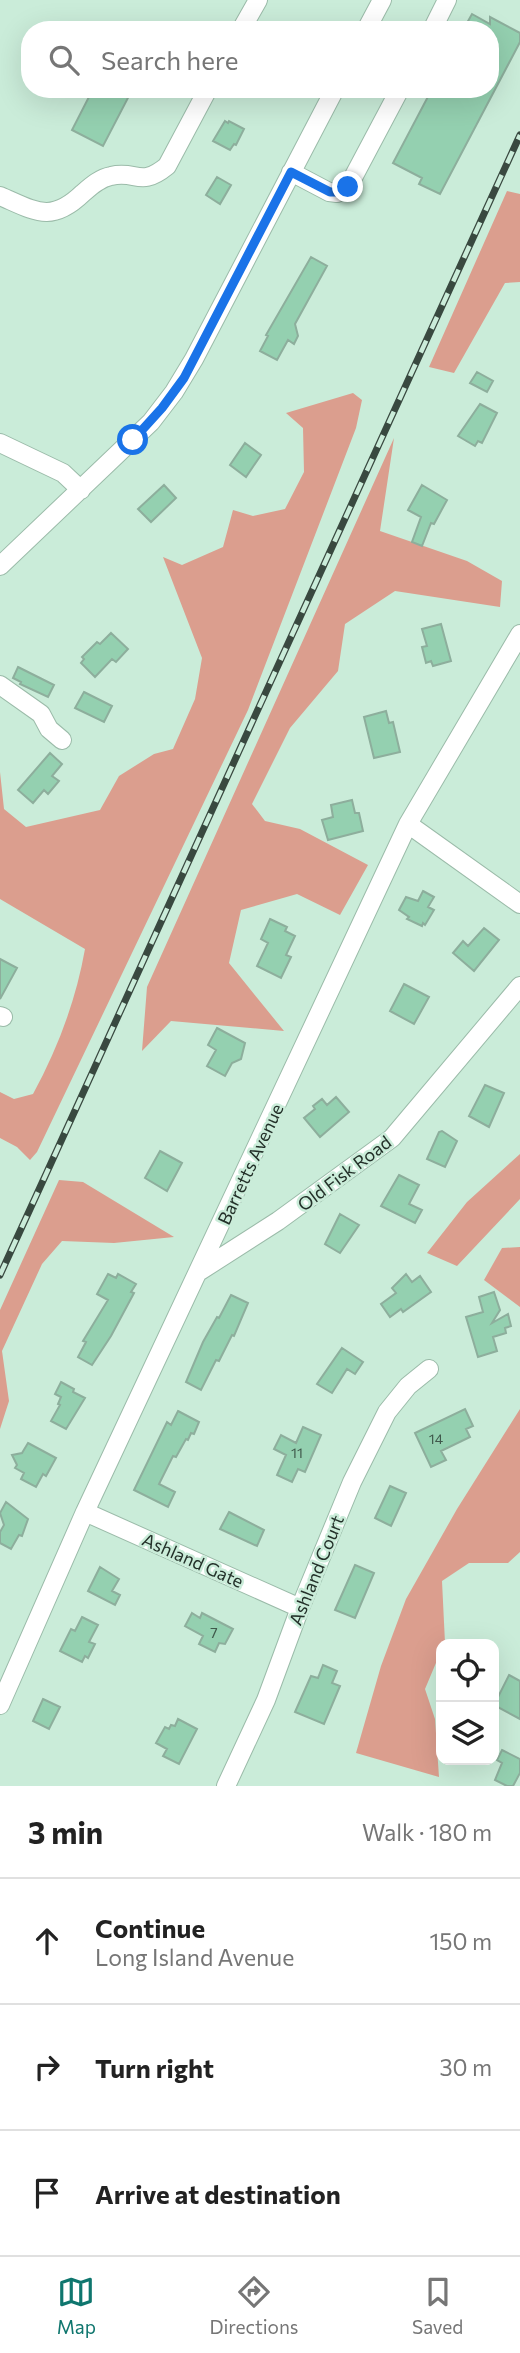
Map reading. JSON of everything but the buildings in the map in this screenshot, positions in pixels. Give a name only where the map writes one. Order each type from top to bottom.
[{"type":"street","points":[[246,21],[258,0]]},
{"type":"street","points":[[436,21],[447,0]]},
{"type":"street","points":[[370,21],[377,2]]},
{"type":"street","points":[[0,196],[39,213],[52,212],[75,201],[94,184],[111,176],[144,179],[156,175],[167,166],[203,98]]},
{"type":"street","points":[[0,566],[150,422],[179,385],[330,98]]},
{"type":"street","points":[[291,172],[330,192],[348,187],[395,98]]},
{"type":"street","points":[[0,443],[62,473],[81,489]]},
{"type":"street","name":"Barretts Avenue","points":[[0,1705],[86,1512],[408,824],[520,634]]},
{"type":"street","points":[[0,685],[41,714],[49,729],[62,740]]},
{"type":"street","points":[[408,824],[520,904]]},
{"type":"street","name":"Old Fisk Road","points":[[200,1271],[278,1222],[392,1138],[520,986]]},
{"type":"street","name":"Ashland Court","points":[[226,1786],[266,1700],[300,1608],[352,1482],[387,1412],[408,1386],[429,1368]]},
{"type":"street","name":"Ashland Gate","points":[[86,1512],[300,1608]]},
{"type":"shaded area","points":[[507,191],[520,194],[520,282],[505,283],[454,373],[429,367]]},
{"type":"shaded area","points":[[353,393],[362,400],[356,428],[248,710],[37,1152],[30,1160],[17,1147],[0,1138],[0,1092],[14,1099],[33,1094],[65,1023],[77,987],[85,949],[0,899],[0,772],[4,809],[26,827],[100,810],[119,776],[154,754],[173,749],[195,699],[202,658],[163,557],[182,565],[223,547],[233,510],[253,516],[285,509],[304,472],[303,428],[286,413]]},
{"type":"shaded area","points":[[394,438],[380,531],[467,561],[502,581],[500,607],[395,591],[345,624],[338,671],[290,728],[252,804],[265,821],[300,829],[368,865],[340,915],[297,894],[241,910],[229,963],[284,1031],[171,1021],[142,1051],[147,987]]},
{"type":"shaded area","points":[[520,1154],[520,1199],[457,1266],[427,1253],[467,1202]]},
{"type":"shaded area","points":[[59,1180],[83,1182],[174,1237],[114,1243],[62,1241],[42,1264],[2,1351],[9,1401],[0,1429],[0,1310]]},
{"type":"shaded area","points":[[520,1247],[520,1307],[484,1280],[502,1248]]},
{"type":"shaded area","points":[[520,1409],[520,1552],[508,1563],[469,1563],[442,1581],[445,1639],[436,1639],[436,1663],[425,1689],[435,1719],[436,1765],[438,1765],[439,1777],[356,1753],[381,1666],[406,1599],[457,1509]]},
{"type":"railway","points":[[0,1275],[520,135]]},
{"type":"route","points":[[133,440],[184,378],[291,172],[330,192],[348,187]]}]
